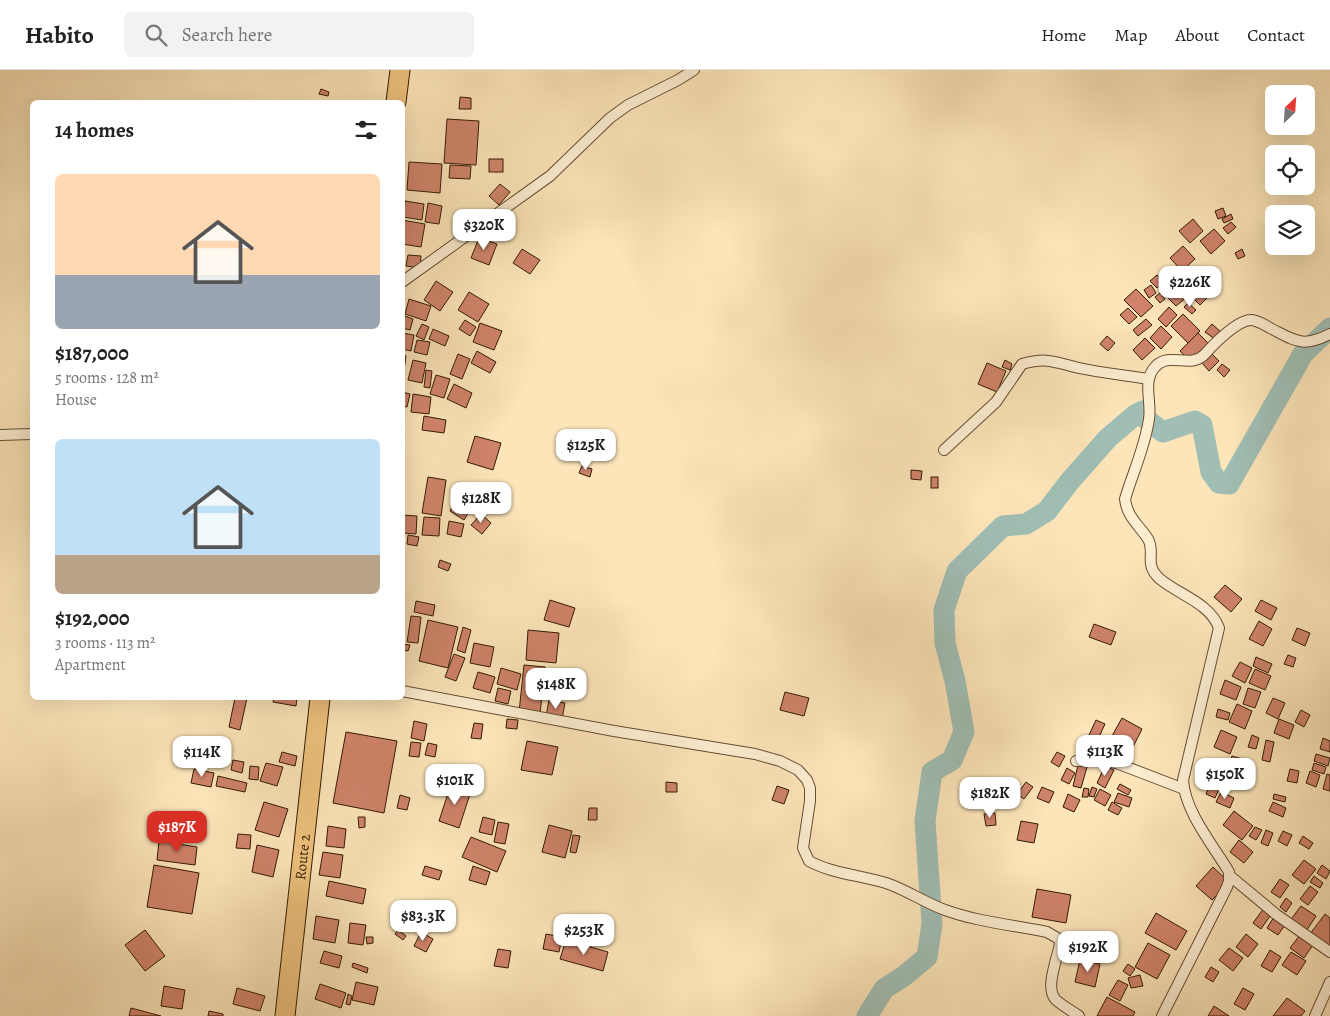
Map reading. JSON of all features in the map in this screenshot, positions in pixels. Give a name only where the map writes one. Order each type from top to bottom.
[{"type":"highway","points":[[396,100],[400,70]]},
{"type":"highway","name":"Route 2","points":[[285,1016],[320,700]]},
{"type":"street","points":[[405,280],[550,176],[610,118],[628,105],[694,70]]},
{"type":"street","points":[[1162,1016],[1228,887],[1230,876],[1197,821],[1187,801],[1184,789],[1186,769],[1219,628],[1212,613],[1175,589],[1153,571],[1150,560],[1150,544],[1126,506],[1127,494],[1141,452],[1149,418],[1148,379],[1155,366],[1162,361],[1168,359],[1189,361],[1202,357],[1236,325],[1245,320],[1256,321],[1296,341],[1304,343],[1311,343],[1330,334]]},
{"type":"street","points":[[944,450],[996,402],[1022,364],[1036,360],[1049,360],[1077,367],[1148,379]]},
{"type":"street","points":[[0,435],[30,434]]},
{"type":"street","points":[[405,693],[614,731],[755,754],[780,761],[798,770],[807,780],[810,788],[810,801],[803,848],[809,861],[832,871],[890,884],[944,910],[963,916],[1046,932],[1059,939],[1060,943],[1051,990],[1055,999],[1079,1016]]},
{"type":"street","points":[[1076,761],[1103,760],[1119,764],[1184,789]]},
{"type":"street","points":[[1230,876],[1277,915],[1330,952]]},
{"type":"street","points":[[1315,1016],[1330,982]]},
{"type":"building","points":[[321,89],[329,92],[328,96],[319,94]]},
{"type":"building","points":[[460,97],[471,98],[471,109],[459,109]]},
{"type":"building","points":[[447,119],[479,121],[476,165],[444,163]]},
{"type":"building","points":[[489,159],[503,159],[503,172],[489,172]]},
{"type":"building","points":[[409,162],[442,164],[440,193],[407,190]]},
{"type":"building","points":[[450,165],[471,166],[470,179],[449,178]]},
{"type":"building","points":[[500,184],[510,192],[499,205],[489,196]]},
{"type":"building","points":[[405,201],[424,204],[422,220],[405,217]]},
{"type":"building","points":[[428,203],[442,206],[439,224],[425,222]]},
{"type":"building","points":[[1223,208],[1226,216],[1218,219],[1215,211]]},
{"type":"building","points":[[1231,214],[1233,219],[1224,223],[1222,219]]},
{"type":"building","points":[[1193,219],[1203,231],[1190,243],[1179,231]]},
{"type":"building","points":[[405,221],[425,224],[421,247],[405,244]]},
{"type":"building","points":[[1231,222],[1236,227],[1228,234],[1223,228]]},
{"type":"building","points":[[1214,229],[1225,241],[1211,254],[1200,241]]},
{"type":"building","points":[[479,238],[497,244],[489,265],[471,258]]},
{"type":"building","points":[[1183,246],[1195,259],[1182,271],[1170,258]]},
{"type":"building","points":[[522,249],[540,260],[530,274],[513,263]]},
{"type":"building","points":[[1242,249],[1245,256],[1238,259],[1235,253]]},
{"type":"building","points":[[408,255],[421,256],[420,268],[406,266]]},
{"type":"building","points":[[1207,266],[1215,274],[1203,285],[1196,277]]},
{"type":"building","points":[[1168,268],[1176,277],[1168,284],[1160,275]]},
{"type":"building","points":[[1157,275],[1164,282],[1157,288],[1150,281]]},
{"type":"building","points":[[436,281],[453,292],[440,311],[424,300]]},
{"type":"building","points":[[1193,281],[1209,296],[1200,305],[1185,290]]},
{"type":"building","points":[[1151,285],[1156,293],[1149,298],[1144,290]]},
{"type":"building","points":[[1179,288],[1187,297],[1176,306],[1168,298]]},
{"type":"building","points":[[1136,289],[1153,306],[1141,317],[1124,300]]},
{"type":"building","points":[[469,292],[489,304],[478,322],[458,310]]},
{"type":"building","points":[[1160,293],[1165,299],[1160,303],[1155,297]]},
{"type":"building","points":[[409,299],[431,306],[426,321],[405,314]]},
{"type":"building","points":[[1188,303],[1196,310],[1192,314],[1184,307]]},
{"type":"building","points":[[1169,307],[1177,315],[1166,327],[1158,319]]},
{"type":"building","points":[[1128,308],[1137,317],[1129,324],[1120,315]]},
{"type":"building","points":[[1183,314],[1200,331],[1188,343],[1171,326]]},
{"type":"building","points":[[405,316],[413,319],[410,330],[405,329]]},
{"type":"building","points":[[1146,319],[1152,325],[1138,336],[1133,330]]},
{"type":"building","points":[[465,320],[476,327],[470,336],[459,329]]},
{"type":"building","points":[[480,323],[502,331],[494,350],[473,342]]},
{"type":"building","points":[[422,324],[429,327],[424,340],[416,336]]},
{"type":"building","points":[[1212,324],[1221,332],[1215,339],[1205,332]]},
{"type":"building","points":[[1161,326],[1172,337],[1161,349],[1150,338]]},
{"type":"building","points":[[433,329],[449,336],[445,346],[429,339]]},
{"type":"building","points":[[1198,333],[1208,343],[1190,361],[1180,351]]},
{"type":"building","points":[[405,334],[414,335],[411,351],[405,350]]},
{"type":"building","points":[[1107,336],[1115,343],[1108,351],[1100,344]]},
{"type":"building","points":[[1145,338],[1155,348],[1142,360],[1133,350]]},
{"type":"building","points":[[417,340],[430,342],[427,355],[414,352]]},
{"type":"building","points":[[477,351],[496,362],[490,373],[471,363]]},
{"type":"building","points":[[1211,353],[1219,361],[1209,371],[1202,363]]},
{"type":"building","points":[[458,354],[470,359],[462,379],[450,374]]},
{"type":"building","points":[[413,360],[426,363],[422,383],[408,380]]},
{"type":"building","points":[[1005,360],[1012,364],[1010,370],[1002,367]]},
{"type":"building","points":[[987,363],[1006,371],[997,392],[978,384]]},
{"type":"building","points":[[1222,364],[1230,370],[1224,377],[1217,370]]},
{"type":"building","points":[[426,370],[432,371],[430,388],[424,387]]},
{"type":"building","points":[[436,375],[450,379],[444,398],[430,394]]},
{"type":"building","points":[[454,384],[472,393],[466,408],[447,399]]},
{"type":"building","points":[[405,393],[410,394],[407,407],[405,407]]},
{"type":"building","points":[[413,394],[431,397],[429,414],[411,412]]},
{"type":"building","points":[[424,416],[446,420],[444,433],[422,430]]},
{"type":"building","points":[[475,436],[501,443],[493,470],[467,462]]},
{"type":"building","points":[[582,466],[592,469],[590,477],[579,473]]},
{"type":"building","points":[[911,470],[922,471],[921,480],[911,479]]},
{"type":"building","points":[[428,477],[446,480],[441,516],[422,513]]},
{"type":"building","points":[[931,477],[938,477],[938,488],[931,488]]},
{"type":"building","points":[[458,496],[473,505],[464,520],[450,511]]},
{"type":"building","points":[[481,514],[491,523],[482,534],[471,525]]},
{"type":"building","points":[[405,515],[417,516],[416,534],[405,533]]},
{"type":"building","points":[[424,517],[440,518],[439,536],[422,535]]},
{"type":"building","points":[[449,521],[464,524],[461,537],[447,534]]},
{"type":"building","points":[[408,535],[419,537],[417,546],[407,544]]},
{"type":"building","points":[[440,560],[451,564],[448,571],[438,567]]},
{"type":"building","points":[[1225,585],[1242,599],[1231,612],[1214,597]]},
{"type":"building","points":[[550,600],[575,608],[569,627],[544,620]]},
{"type":"building","points":[[1261,600],[1277,608],[1271,620],[1255,611]]},
{"type":"building","points":[[416,601],[435,605],[433,616],[414,612]]},
{"type":"building","points":[[411,616],[421,617],[418,643],[407,642]]},
{"type":"building","points":[[428,620],[458,627],[448,668],[419,661]]},
{"type":"building","points":[[1259,621],[1272,629],[1263,646],[1249,639]]},
{"type":"building","points":[[1094,624],[1116,632],[1111,645],[1089,637]]},
{"type":"building","points":[[463,627],[471,630],[465,653],[457,650]]},
{"type":"building","points":[[1297,628],[1310,633],[1305,646],[1292,640]]},
{"type":"building","points":[[528,630],[559,633],[556,663],[526,660]]},
{"type":"building","points":[[474,643],[494,647],[490,667],[470,663]]},
{"type":"building","points":[[405,644],[410,645],[408,651],[405,650]]},
{"type":"building","points":[[454,654],[465,658],[456,681],[445,677]]},
{"type":"building","points":[[1288,655],[1296,658],[1293,667],[1284,664]]},
{"type":"building","points":[[1256,657],[1272,664],[1268,673],[1253,666]]},
{"type":"building","points":[[1240,662],[1252,668],[1245,683],[1232,676]]},
{"type":"building","points":[[524,665],[545,667],[540,714],[519,712]]},
{"type":"building","points":[[501,668],[521,674],[517,690],[497,684]]},
{"type":"building","points":[[1255,669],[1271,676],[1265,690],[1249,683]]},
{"type":"building","points":[[478,672],[495,677],[490,693],[473,688]]},
{"type":"building","points":[[1225,680],[1241,687],[1236,700],[1220,694]]},
{"type":"building","points":[[498,688],[511,691],[508,704],[495,701]]},
{"type":"building","points":[[1248,688],[1261,692],[1255,708],[1243,704]]},
{"type":"building","points":[[785,692],[809,698],[804,716],[780,710]]},
{"type":"building","points":[[1273,698],[1285,703],[1278,719],[1266,713]]},
{"type":"building","points":[[235,700],[247,700],[240,730],[229,727]]},
{"type":"building","points":[[274,700],[297,700],[296,706],[273,702]]},
{"type":"building","points":[[549,700],[565,703],[562,719],[546,716]]},
{"type":"building","points":[[1237,704],[1252,711],[1245,729],[1229,722]]},
{"type":"building","points":[[1218,709],[1230,713],[1228,720],[1216,717]]},
{"type":"building","points":[[1301,710],[1310,715],[1304,727],[1295,722]]},
{"type":"building","points":[[1122,718],[1142,729],[1133,747],[1112,736]]},
{"type":"building","points":[[507,719],[518,720],[517,729],[506,728]]},
{"type":"building","points":[[1279,719],[1294,725],[1289,739],[1274,733]]},
{"type":"building","points":[[1096,720],[1105,724],[1098,739],[1089,735]]},
{"type":"building","points":[[414,721],[427,724],[424,741],[411,738]]},
{"type":"building","points":[[474,723],[483,724],[481,739],[471,738]]},
{"type":"building","points":[[1221,730],[1237,737],[1230,754],[1214,747]]},
{"type":"building","points":[[346,732],[397,741],[384,813],[333,803]]},
{"type":"building","points":[[1252,735],[1259,738],[1256,749],[1248,747]]},
{"type":"building","points":[[1323,738],[1330,741],[1330,752],[1320,749]]},
{"type":"building","points":[[1266,740],[1274,742],[1270,762],[1262,760]]},
{"type":"building","points":[[527,741],[558,747],[552,775],[521,770]]},
{"type":"building","points":[[411,742],[421,743],[419,757],[409,756]]},
{"type":"building","points":[[428,743],[437,745],[435,757],[425,755]]},
{"type":"building","points":[[282,752],[297,756],[295,766],[279,762]]},
{"type":"building","points":[[1057,752],[1065,756],[1059,767],[1051,762]]},
{"type":"building","points":[[1316,754],[1330,758],[1328,766],[1314,761]]},
{"type":"building","points":[[1232,756],[1249,761],[1245,772],[1229,767]]},
{"type":"building","points":[[233,760],[244,762],[242,773],[231,770]]},
{"type":"building","points":[[266,763],[283,767],[277,786],[260,781]]},
{"type":"building","points":[[1314,763],[1326,767],[1324,774],[1312,770]]},
{"type":"building","points":[[1078,765],[1087,767],[1081,788],[1073,786]]},
{"type":"building","points":[[250,766],[259,767],[258,780],[249,779]]},
{"type":"building","points":[[1105,766],[1114,770],[1105,788],[1097,783]]},
{"type":"building","points":[[1067,768],[1075,773],[1069,784],[1061,780]]},
{"type":"building","points":[[194,769],[214,773],[211,787],[191,783]]},
{"type":"building","points":[[1290,769],[1299,771],[1297,783],[1287,781]]},
{"type":"building","points":[[1310,771],[1320,775],[1316,787],[1306,783]]},
{"type":"building","points":[[1327,774],[1330,775],[1330,791],[1323,789]]},
{"type":"building","points":[[218,776],[247,783],[245,792],[216,786]]},
{"type":"building","points":[[666,782],[677,783],[677,792],[666,792]]},
{"type":"building","points":[[1026,782],[1033,787],[1024,799],[1017,794]]},
{"type":"building","points":[[451,784],[471,791],[459,828],[439,821]]},
{"type":"building","points":[[1120,784],[1131,790],[1128,795],[1117,789]]},
{"type":"building","points":[[1210,785],[1219,789],[1215,798],[1206,794]]},
{"type":"building","points":[[777,786],[789,790],[784,804],[772,800]]},
{"type":"building","points":[[1042,787],[1054,792],[1049,803],[1037,798]]},
{"type":"building","points":[[1092,787],[1097,789],[1094,797],[1089,796]]},
{"type":"building","points":[[1084,788],[1089,789],[1088,797],[1082,797]]},
{"type":"building","points":[[1100,789],[1111,795],[1105,806],[1094,800]]},
{"type":"building","points":[[1221,792],[1234,798],[1230,808],[1216,802]]},
{"type":"building","points":[[1118,793],[1132,798],[1129,807],[1114,802]]},
{"type":"building","points":[[1068,794],[1080,800],[1074,812],[1063,807]]},
{"type":"building","points":[[1274,794],[1286,797],[1285,802],[1273,799]]},
{"type":"building","points":[[400,795],[410,798],[407,810],[397,808]]},
{"type":"building","points":[[264,802],[288,809],[279,837],[255,830]]},
{"type":"building","points":[[1112,802],[1122,808],[1118,815],[1108,810]]},
{"type":"building","points":[[1273,802],[1286,808],[1283,817],[1269,811]]},
{"type":"building","points":[[589,808],[597,808],[597,820],[588,820]]},
{"type":"building","points":[[1234,811],[1253,826],[1242,840],[1223,825]]},
{"type":"building","points":[[995,813],[996,825],[986,826],[984,814]]},
{"type":"building","points":[[358,817],[365,817],[365,827],[359,828]]},
{"type":"building","points":[[483,817],[495,820],[492,835],[479,832]]},
{"type":"building","points":[[1021,821],[1038,824],[1034,843],[1017,840]]},
{"type":"building","points":[[498,822],[509,824],[505,844],[494,842]]},
{"type":"building","points":[[549,825],[572,831],[565,858],[542,852]]},
{"type":"building","points":[[328,826],[346,829],[344,848],[326,846]]},
{"type":"building","points":[[1255,827],[1262,830],[1256,840],[1249,836]]},
{"type":"building","points":[[1266,830],[1273,833],[1268,846],[1261,843]]},
{"type":"building","points":[[1283,831],[1292,835],[1287,846],[1278,841]]},
{"type":"building","points":[[238,834],[251,835],[250,849],[236,848]]},
{"type":"building","points":[[573,835],[580,836],[576,853],[570,852]]},
{"type":"building","points":[[1303,836],[1313,843],[1309,849],[1299,843]]},
{"type":"building","points":[[471,837],[506,851],[497,872],[462,857]]},
{"type":"building","points":[[1239,840],[1253,852],[1244,863],[1230,852]]},
{"type":"building","points":[[159,841],[197,847],[195,865],[157,860]]},
{"type":"building","points":[[257,845],[279,850],[273,877],[252,872]]},
{"type":"building","points":[[323,852],[343,855],[340,878],[319,875]]},
{"type":"building","points":[[1304,860],[1316,869],[1304,884],[1292,875]]},
{"type":"building","points":[[154,865],[199,873],[192,914],[147,907]]},
{"type":"building","points":[[1322,865],[1330,871],[1326,879],[1317,873]]},
{"type":"building","points":[[425,866],[442,871],[439,880],[422,875]]},
{"type":"building","points":[[473,866],[490,872],[486,885],[469,880]]},
{"type":"building","points":[[1213,867],[1229,882],[1212,900],[1196,886]]},
{"type":"building","points":[[1314,876],[1323,883],[1320,888],[1310,882]]},
{"type":"building","points":[[1280,879],[1289,885],[1280,898],[1271,892]]},
{"type":"building","points":[[329,881],[366,889],[363,904],[326,896]]},
{"type":"building","points":[[1310,886],[1318,892],[1308,905],[1300,899]]},
{"type":"building","points":[[1037,889],[1071,895],[1066,923],[1032,917]]},
{"type":"building","points":[[1286,898],[1292,903],[1286,912],[1280,907]]},
{"type":"building","points":[[1301,906],[1316,916],[1305,933],[1289,922]]},
{"type":"building","points":[[1264,908],[1272,913],[1261,929],[1253,923]]},
{"type":"building","points":[[1156,913],[1187,931],[1176,950],[1145,933]]},
{"type":"building","points":[[1325,914],[1330,918],[1330,947],[1310,934]]},
{"type":"building","points":[[316,916],[339,920],[335,943],[313,939]]},
{"type":"building","points":[[1274,917],[1285,925],[1278,935],[1267,928]]},
{"type":"building","points":[[350,923],[366,925],[363,945],[348,943]]},
{"type":"building","points":[[145,930],[165,956],[145,971],[125,945]]},
{"type":"building","points":[[398,930],[406,936],[403,940],[395,934]]},
{"type":"building","points":[[421,932],[433,939],[426,952],[414,946]]},
{"type":"building","points":[[546,934],[562,937],[559,952],[543,949]]},
{"type":"building","points":[[1246,934],[1258,944],[1248,957],[1236,947]]},
{"type":"building","points":[[1300,935],[1313,945],[1304,958],[1290,948]]},
{"type":"building","points":[[366,937],[373,937],[373,943],[367,944]]},
{"type":"building","points":[[566,940],[608,952],[603,971],[560,959]]},
{"type":"building","points":[[1148,943],[1170,955],[1157,979],[1135,967]]},
{"type":"building","points":[[1092,947],[1100,949],[1098,956],[1091,954]]},
{"type":"building","points":[[1229,948],[1243,958],[1233,971],[1219,960]]},
{"type":"building","points":[[498,949],[511,951],[508,968],[494,966]]},
{"type":"building","points":[[1270,950],[1281,957],[1272,972],[1261,966]]},
{"type":"building","points":[[324,951],[342,956],[339,968],[320,963]]},
{"type":"building","points":[[1291,952],[1306,961],[1297,975],[1282,965]]},
{"type":"building","points":[[1080,960],[1100,964],[1095,987],[1075,982]]},
{"type":"building","points":[[353,963],[368,968],[367,973],[352,967]]},
{"type":"building","points":[[1128,964],[1135,969],[1130,976],[1123,971]]},
{"type":"building","points":[[1211,967],[1219,972],[1213,982],[1205,977]]},
{"type":"building","points":[[1140,975],[1143,986],[1131,988],[1128,978]]},
{"type":"building","points":[[1118,980],[1128,985],[1120,1001],[1109,995]]},
{"type":"building","points":[[356,982],[378,987],[374,1005],[352,1000]]},
{"type":"building","points":[[320,984],[346,993],[341,1008],[315,999]]},
{"type":"building","points":[[164,986],[185,990],[182,1009],[161,1006]]},
{"type":"building","points":[[237,988],[265,996],[260,1011],[233,1004]]},
{"type":"building","points":[[1243,988],[1254,994],[1245,1010],[1234,1004]]},
{"type":"building","points":[[348,994],[352,996],[350,1005],[346,1004]]},
{"type":"building","points":[[1107,997],[1135,1012],[1133,1016],[1097,1016]]},
{"type":"building","points":[[1287,998],[1305,1011],[1301,1016],[1273,1016]]},
{"type":"building","points":[[1214,1006],[1229,1016],[1208,1016]]},
{"type":"building","points":[[131,1008],[161,1016],[129,1016]]},
{"type":"building","points":[[209,1011],[223,1014],[223,1016],[208,1016]]},
{"type":"waterway","points":[[867,1016],[884,989],[904,976],[927,957],[932,924],[925,821],[932,772],[952,760],[964,732],[955,681],[945,643],[944,610],[957,571],[1003,526],[1026,524],[1047,511],[1070,481],[1108,438],[1135,415],[1143,411],[1146,419],[1163,432],[1195,421],[1202,425],[1211,472],[1219,483],[1229,484],[1303,354],[1330,328]]}]
